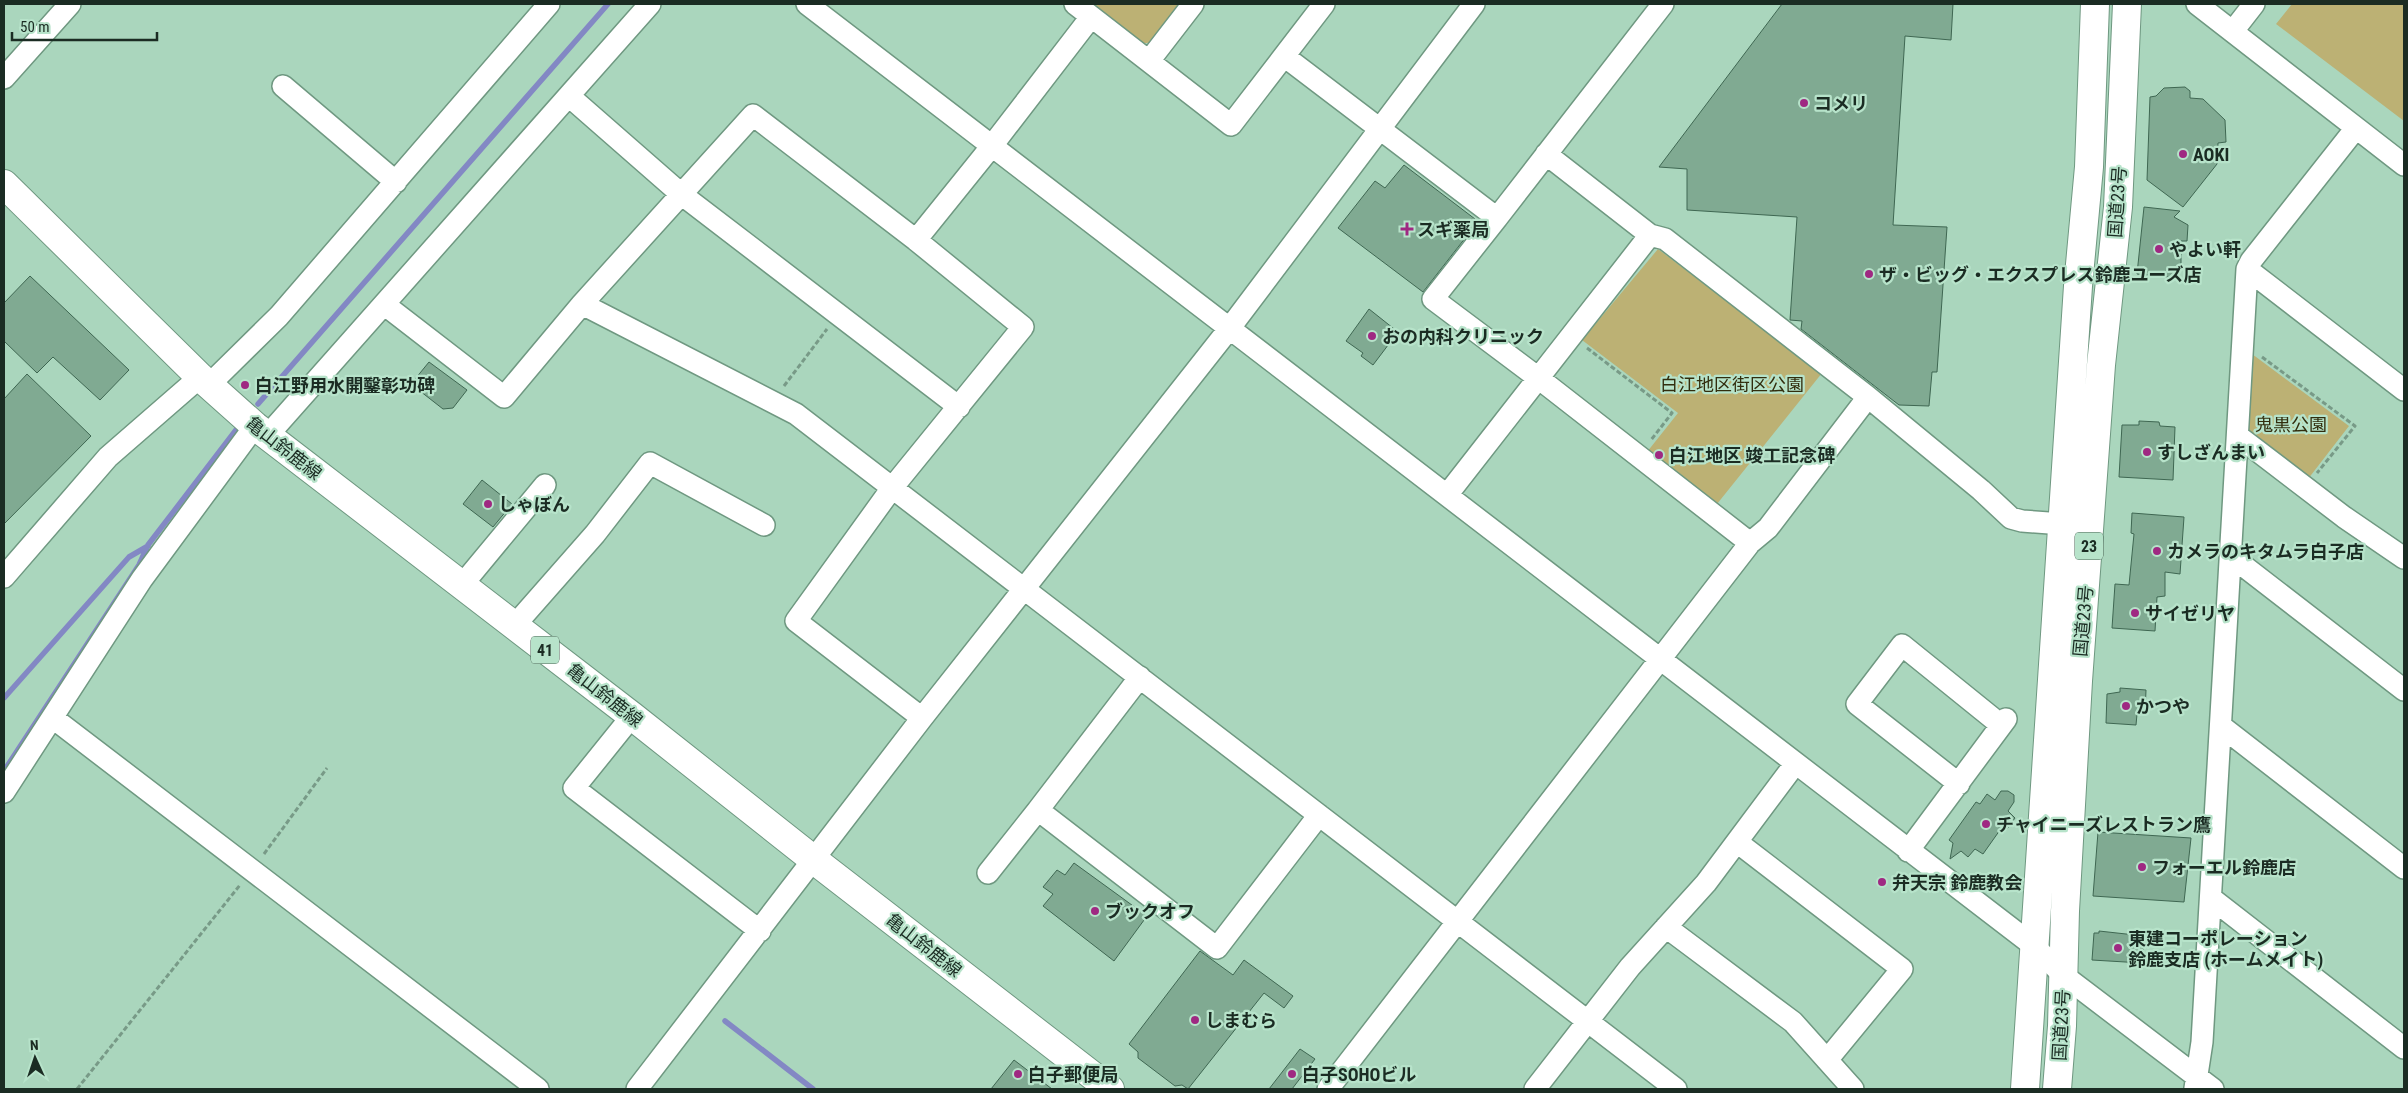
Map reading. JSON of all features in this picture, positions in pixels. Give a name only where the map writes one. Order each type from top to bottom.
[{"type":"main road","name":"国道23号","points":[[2025,1089],[2078,286],[2089,167],[2095,4]]},
{"type":"main road","name":"国道23号","points":[[2057,1089],[2078,682],[2101,365],[2118,207],[2128,4]]},
{"type":"main road","name":"亀山鈴鹿線","points":[[4,184],[262,431],[632,716],[814,860],[1110,1089]]},
{"type":"street","points":[[4,78],[70,4]]},
{"type":"street","points":[[4,577],[108,457],[208,378],[280,316],[549,4]]},
{"type":"street","points":[[4,792],[142,579],[262,431],[385,305],[650,4]]},
{"type":"street","points":[[807,4],[2034,946],[2063,975],[2196,1083],[2214,1089]]},
{"type":"street","points":[[1074,4],[1231,125],[1324,4]]},
{"type":"street","points":[[1149,61],[1193,4]]},
{"type":"street","points":[[637,1089],[922,718],[1229,329],[1474,4]]},
{"type":"street","points":[[1663,4],[1433,299],[1538,377],[1750,543]]},
{"type":"street","points":[[2197,4],[2404,165]]},
{"type":"street","points":[[2233,31],[2254,4]]},
{"type":"street","points":[[916,240],[991,147],[1091,17]]},
{"type":"street","points":[[1284,56],[1498,218]]},
{"type":"street","points":[[283,86],[396,182]]},
{"type":"street","points":[[570,96],[681,194],[959,407]]},
{"type":"street","points":[[385,305],[504,397],[582,304],[753,115],[916,240],[1023,326],[892,488],[796,621],[922,718]]},
{"type":"street","points":[[2196,1083],[2202,1042],[2232,557],[2247,270],[2251,261],[2356,128]]},
{"type":"street","points":[[1546,154],[1650,235],[1665,239],[1868,397],[1966,477],[2011,518],[2022,521],[2063,524]]},
{"type":"street","points":[[1447,495],[1650,235]]},
{"type":"street","points":[[2247,270],[2404,390]]},
{"type":"street","points":[[582,304],[796,414],[1140,677],[1457,923],[1676,1089]]},
{"type":"street","points":[[1328,1089],[1750,543],[1768,528],[1868,397]]},
{"type":"street","points":[[2238,436],[2306,488],[2404,558]]},
{"type":"street","points":[[514,626],[595,534],[650,463],[764,525]]},
{"type":"street","points":[[462,585],[545,485]]},
{"type":"street","points":[[2232,557],[2404,690]]},
{"type":"street","points":[[1908,851],[1959,784],[2003,722],[1902,645],[1857,704],[1959,784]]},
{"type":"street","points":[[988,873],[1140,677]]},
{"type":"street","points":[[632,716],[574,788],[760,931]]},
{"type":"street","points":[[53,718],[538,1089]]},
{"type":"street","points":[[2221,726],[2404,868]]},
{"type":"street","points":[[1535,1089],[1630,967],[1706,883],[1795,764]]},
{"type":"street","points":[[1038,810],[1218,948],[1319,815]]},
{"type":"street","points":[[1737,842],[1902,969],[1827,1060]]},
{"type":"street","points":[[2211,898],[2404,1048]]},
{"type":"street","points":[[1666,927],[1793,1022],[1853,1089]]},
{"type":"path","points":[[772,401],[838,315]]},
{"type":"path","points":[[1570,336],[1672,413],[1639,457]]},
{"type":"path","points":[[2243,343],[2355,426],[2306,488]]},
{"type":"path","points":[[77,1089],[252,871],[327,768]]},
{"type":"green space","points":[[1090,4],[1181,4],[1152,42],[1141,44]]},
{"type":"green space","points":[[2292,4],[2404,4],[2404,121],[2276,24]]},
{"type":"green space","name":"白江地区街区公園","points":[[1658,249],[1822,373],[1717,504],[1647,452],[1678,413],[1582,340]]},
{"type":"green space","name":"鬼黒公園","points":[[2252,354],[2349,426],[2308,479],[2248,433]]},
{"type":"building","name":"コメリ","points":[[1782,4],[1953,4],[1951,40],[1905,36],[1893,225],[1947,227],[1937,372],[1932,372],[1929,406],[1899,405],[1801,329],[1802,321],[1790,320],[1797,217],[1687,210],[1687,169],[1659,167]]},
{"type":"building","name":"AOKI","points":[[2185,87],[2190,91],[2190,98],[2203,99],[2225,120],[2226,142],[2218,143],[2217,164],[2183,207],[2147,180],[2150,97],[2156,96],[2164,88]]},
{"type":"building","name":"スギ薬局","points":[[1404,165],[1475,219],[1472,225],[1473,228],[1423,292],[1338,228],[1375,181],[1385,188]]},
{"type":"building","name":"やよい軒","points":[[2144,207],[2180,211],[2174,217],[2188,225],[2187,241],[2181,241],[2181,268],[2178,268],[2177,278],[2137,274]]},
{"type":"building","points":[[30,276],[129,370],[100,400],[53,357],[37,373],[4,341],[4,303]]},
{"type":"building","name":"おの内科クリニック","points":[[1369,309],[1398,332],[1373,365],[1361,356],[1363,353],[1346,341]]},
{"type":"building","points":[[429,362],[467,390],[453,408],[443,409],[411,384]]},
{"type":"building","points":[[27,374],[91,436],[4,524],[4,399]]},
{"type":"building","name":"すしざんまい","points":[[2139,421],[2159,422],[2160,426],[2175,427],[2173,480],[2119,477],[2122,425],[2139,425]]},
{"type":"building","name":"しゃぼん","points":[[482,480],[512,504],[493,527],[463,504]]},
{"type":"building","points":[[2132,513],[2184,517],[2180,574],[2165,572],[2165,596],[2157,597],[2155,631],[2112,628],[2115,584],[2129,585],[2134,534],[2131,533]]},
{"type":"building","name":"かつや","points":[[2120,688],[2146,690],[2145,714],[2137,714],[2136,725],[2106,723],[2107,694],[2120,692]]},
{"type":"building","name":"チャイニーズレストラン鷹","points":[[2001,791],[2008,791],[2014,795],[2014,802],[2008,811],[2015,818],[2004,833],[2000,830],[1983,854],[1975,849],[1968,857],[1961,851],[1950,859],[1953,843],[1949,840],[1976,802],[1980,804],[1987,794],[1995,800]]},
{"type":"building","name":"フォーエル鈴鹿店","points":[[2098,832],[2191,838],[2184,902],[2093,896]]},
{"type":"building","name":"ブックオフ","points":[[1074,863],[1147,916],[1114,961],[1043,906],[1053,894],[1043,887],[1057,870],[1065,875]]},
{"type":"building","name":"東建コーポレーション 鈴鹿支店 (ホームメイト)","points":[[2099,931],[2144,936],[2142,963],[2092,960],[2094,933],[2099,933]]},
{"type":"building","name":"しまむら","points":[[1200,951],[1233,975],[1244,960],[1293,996],[1284,1008],[1264,993],[1188,1089],[1182,1085],[1175,1086],[1138,1058],[1138,1052],[1129,1044]]},
{"type":"building","name":"白子SOHOビル","points":[[1300,1049],[1315,1059],[1292,1089],[1269,1089]]},
{"type":"building","name":"白子郵便局","points":[[1014,1060],[1052,1089],[991,1089]]},
{"type":"waterway","points":[[258,404],[608,4]]},
{"type":"waterway","points":[[4,771],[139,565],[148,545],[236,430]]},
{"type":"waterway","points":[[4,698],[129,557],[148,546]]},
{"type":"waterway","points":[[725,1021],[813,1089]]},
{"type":"place","name":"コメリ","points":[[1804,103]]},
{"type":"place","name":"AOKI","points":[[2183,154]]},
{"type":"place","name":"スギ薬局","points":[[1407,229]]},
{"type":"place","name":"やよい軒","points":[[2159,249]]},
{"type":"place","name":"ザ・ビッグ・エクスプレス鈴鹿ユーズ店","points":[[1869,274]]},
{"type":"place","name":"おの内科クリニック","points":[[1372,336]]},
{"type":"place","name":"白江野用水開鑿彰功碑","points":[[245,385]]},
{"type":"place","name":"すしざんまい","points":[[2147,452]]},
{"type":"place","name":"白江地区 竣工記念碑","points":[[1659,455]]},
{"type":"place","name":"しゃぼん","points":[[488,504]]},
{"type":"place","name":"カメラのキタムラ白子店","points":[[2157,551]]},
{"type":"place","name":"サイゼリヤ","points":[[2135,613]]},
{"type":"place","name":"かつや","points":[[2126,706]]},
{"type":"place","name":"チャイニーズレストラン鷹","points":[[1986,824]]},
{"type":"place","name":"フォーエル鈴鹿店","points":[[2142,867]]},
{"type":"place","name":"弁天宗 鈴鹿教会","points":[[1882,882]]},
{"type":"place","name":"ブックオフ","points":[[1095,911]]},
{"type":"place","name":"東建コーポレーション 鈴鹿支店 (ホームメイト)","points":[[2118,948]]},
{"type":"place","name":"しまむら","points":[[1195,1020]]},
{"type":"place","name":"白子郵便局","points":[[1018,1074]]},
{"type":"place","name":"白子SOHOビル","points":[[1292,1074]]}]
